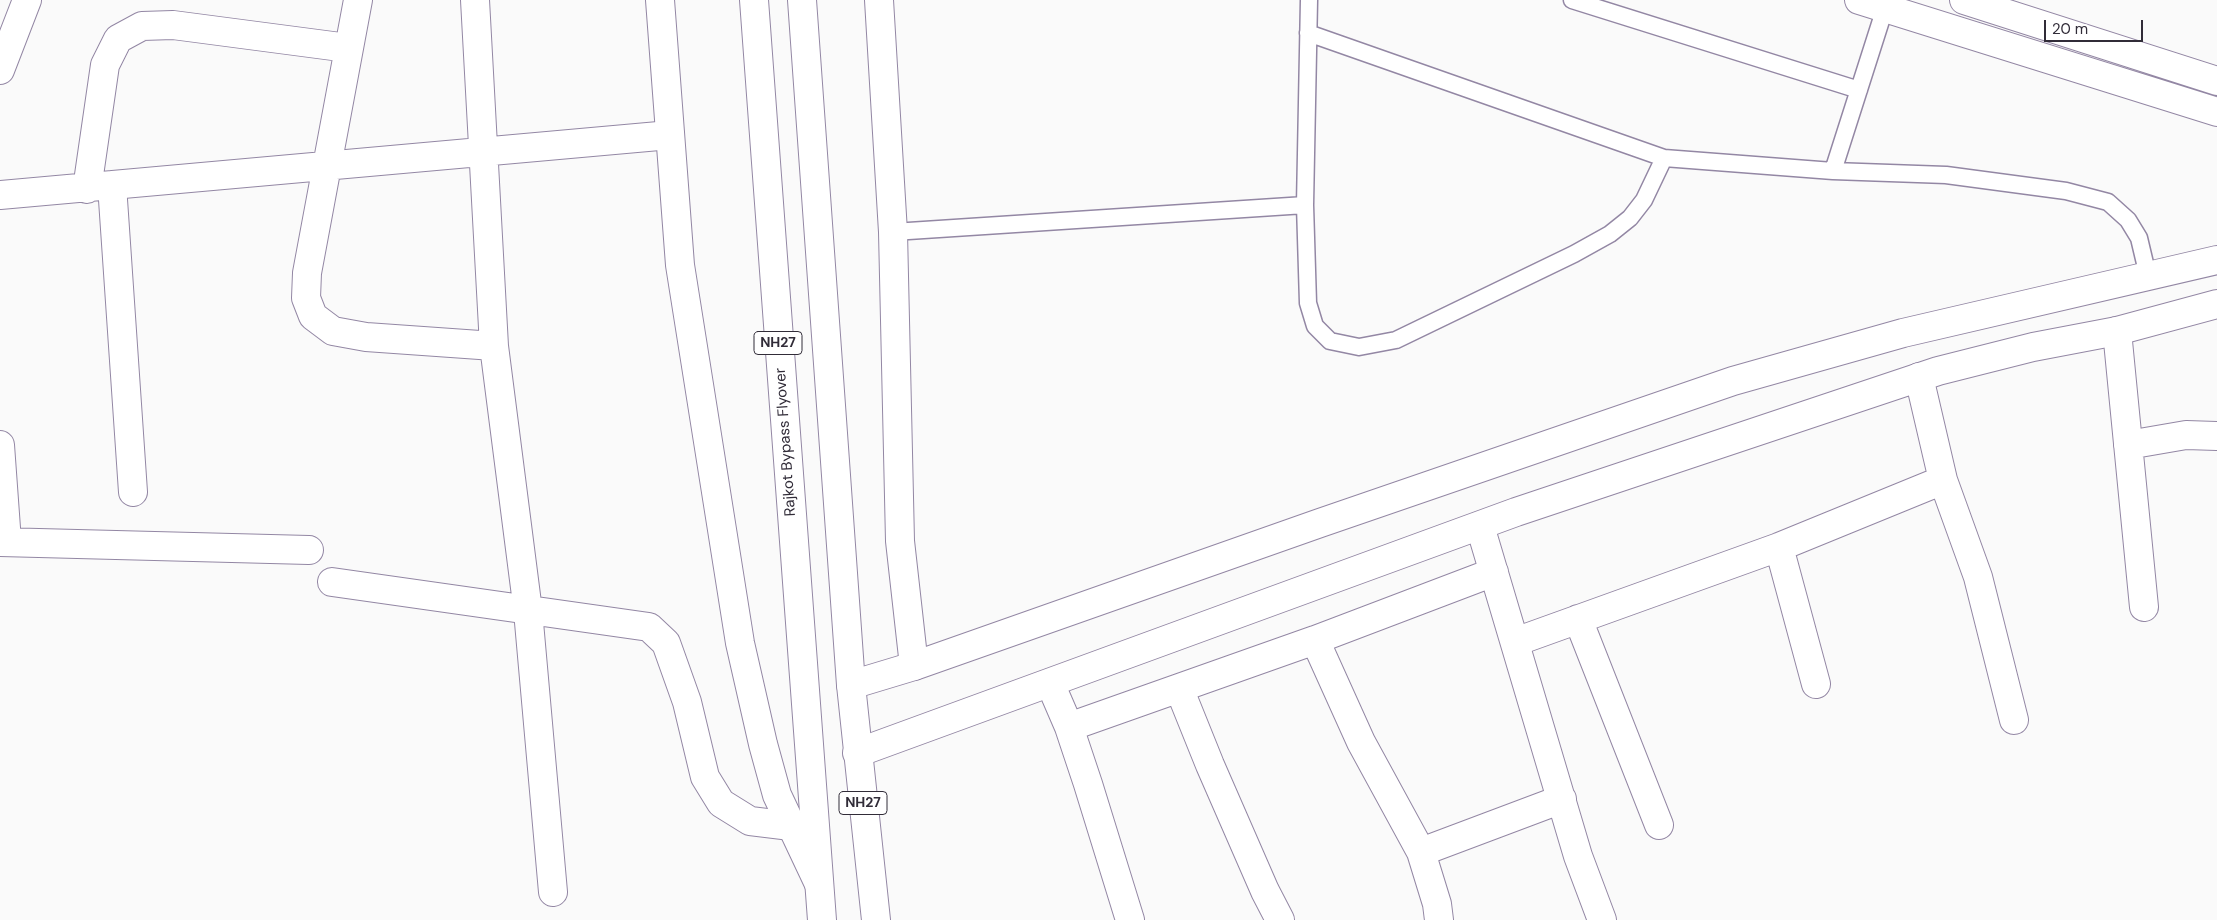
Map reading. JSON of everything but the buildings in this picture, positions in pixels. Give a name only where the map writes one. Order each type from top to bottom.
[{"type":"main road","points":[[0,70],[27,0]]},
{"type":"main road","points":[[358,0],[307,273],[306,298],[313,316],[333,331],[366,337],[494,346]]},
{"type":"main road","points":[[475,0],[494,346],[528,611],[553,892]]},
{"type":"main road","points":[[660,0],[680,265],[740,643],[762,744],[777,795],[819,884]]},
{"type":"main road","name":"Rajkot Bypass Flyover","points":[[754,0],[819,884]]},
{"type":"main road","name":"NH27","points":[[802,0],[851,685],[876,920]]},
{"type":"main road","points":[[879,0],[893,232],[900,541],[914,666]]},
{"type":"main road","points":[[1859,0],[2217,112]]},
{"type":"main road","points":[[1964,0],[2217,81]]},
{"type":"main road","points":[[134,492],[99,187],[105,65],[118,39],[142,26],[173,25],[348,48]]},
{"type":"main road","points":[[0,195],[670,135]]},
{"type":"main road","points":[[851,685],[914,666],[1320,523],[1733,381],[1903,334],[2217,260]]},
{"type":"main road","points":[[857,753],[1480,526],[1918,377],[2033,347],[2117,331],[2217,304]]},
{"type":"main road","points":[[2117,331],[2144,607]]},
{"type":"main road","points":[[1918,377],[1943,480],[1978,577],[2014,720]]},
{"type":"main road","points":[[2128,445],[2186,435],[2217,436]]},
{"type":"main road","points":[[0,445],[4,542],[309,550]]},
{"type":"main road","points":[[1515,642],[1778,547],[1943,480]]},
{"type":"main road","points":[[1480,526],[1578,856],[1602,920]]},
{"type":"main road","points":[[1778,547],[1816,684]]},
{"type":"main road","points":[[1069,727],[1315,640],[1494,572]]},
{"type":"main road","points":[[332,582],[649,627],[666,643],[687,702],[705,777],[721,804],[750,821],[791,826]]},
{"type":"main road","points":[[1578,619],[1660,825]]},
{"type":"main road","points":[[1315,640],[1361,742],[1421,852],[1438,904],[1439,920]]},
{"type":"main road","points":[[1050,683],[1069,727],[1130,920]]},
{"type":"main road","points":[[1179,688],[1210,765],[1265,891],[1280,920]]},
{"type":"main road","points":[[1421,852],[1562,799]]},
{"type":"main road","name":"NH27","points":[[819,884],[822,920]]},
{"type":"lane","points":[[1309,0],[1305,205],[1308,303],[1315,326],[1330,341],[1359,347],[1396,340],[1574,254],[1610,234],[1630,218],[1644,200],[1664,158]]},
{"type":"lane","points":[[1572,0],[1859,90]]},
{"type":"lane","points":[[1833,171],[1885,8]]},
{"type":"lane","points":[[1308,33],[1664,158],[1833,171],[1946,175],[2066,191],[2108,202],[2128,220],[2139,238],[2148,276]]},
{"type":"lane","points":[[893,232],[1305,205]]}]
